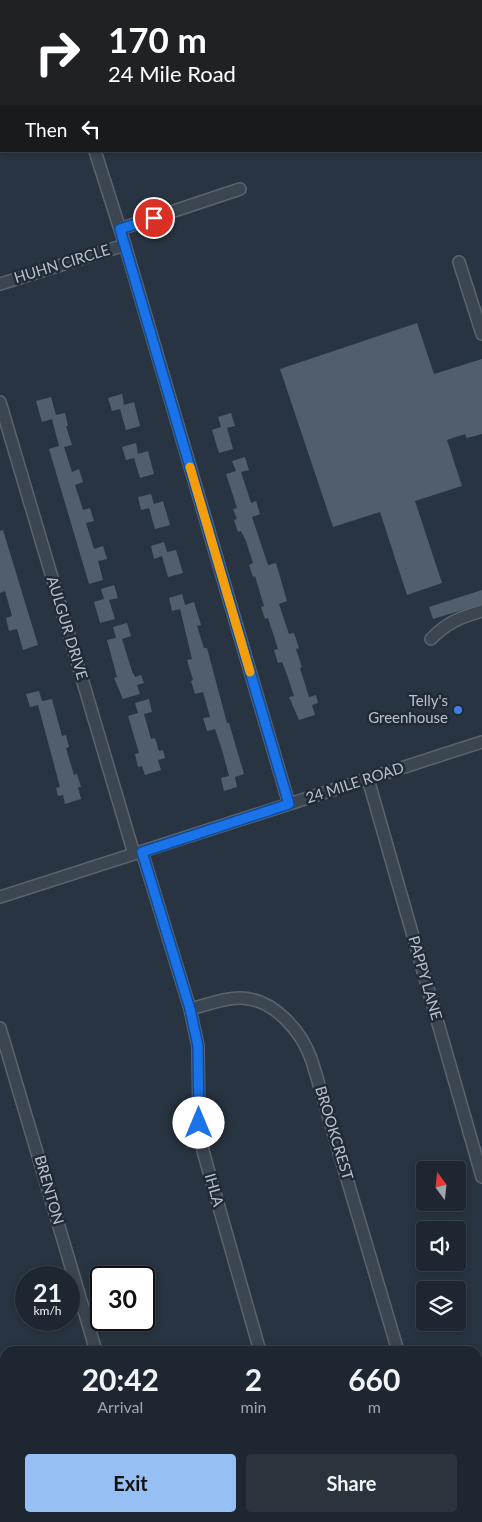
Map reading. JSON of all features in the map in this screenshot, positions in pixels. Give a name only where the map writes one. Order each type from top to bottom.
[{"type":"street","points":[[95,152],[125,245],[289,804]]},
{"type":"street","name":"HUHN CIRCLE","points":[[120,229],[240,189]]},
{"type":"street","name":"HUHN CIRCLE","points":[[0,284],[125,245]]},
{"type":"street","points":[[459,262],[482,334]]},
{"type":"street","name":"AULGUR DRIVE","points":[[0,402],[138,853]]},
{"type":"street","points":[[431,640],[440,629],[454,620],[482,611]]},
{"type":"street","name":"24 MILE ROAD","points":[[0,897],[482,742]]},
{"type":"street","name":"PAPPY LANE","points":[[368,779],[482,1177]]},
{"type":"street","name":"IHLA","points":[[138,853],[190,1009],[198,1046],[199,1123],[203,1151],[259,1346]]},
{"type":"street","name":"BROOKCREST","points":[[190,1009],[229,999],[249,999],[264,1005],[280,1015],[301,1037],[312,1061],[397,1346]]},
{"type":"street","name":"BRENTON","points":[[0,1028],[95,1346]]},
{"type":"building","points":[[417,323],[434,374],[482,359],[482,434],[467,438],[465,434],[447,440],[462,486],[415,501],[442,583],[407,595],[380,512],[333,527],[280,369]]},
{"type":"building","points":[[122,394],[124,405],[134,402],[140,426],[126,430],[120,409],[112,411],[108,398]]},
{"type":"building","points":[[51,397],[56,415],[65,413],[68,426],[66,426],[72,445],[64,447],[72,472],[79,469],[83,482],[75,485],[83,510],[90,508],[94,521],[86,523],[94,549],[103,546],[107,559],[98,561],[103,580],[89,584],[49,449],[59,446],[52,419],[42,422],[36,401]]},
{"type":"building","points":[[231,413],[235,426],[227,428],[233,449],[219,453],[212,430],[221,427],[218,417]]},
{"type":"building","points":[[136,443],[138,454],[148,451],[154,474],[140,478],[134,458],[126,460],[122,447]]},
{"type":"building","points":[[245,457],[249,470],[241,472],[251,503],[256,501],[260,514],[252,517],[268,565],[276,563],[287,601],[279,604],[289,634],[294,633],[299,648],[296,649],[309,697],[316,695],[318,703],[312,705],[315,715],[299,720],[289,697],[294,696],[286,672],[282,662],[278,663],[274,650],[278,649],[268,618],[265,619],[261,607],[264,606],[255,576],[253,577],[249,565],[253,563],[246,541],[241,531],[238,532],[234,520],[237,519],[233,509],[237,508],[226,474],[236,471],[232,461]]},
{"type":"building","points":[[151,494],[154,504],[163,501],[170,525],[155,529],[149,508],[141,510],[138,497]]},
{"type":"building","points":[[3,530],[38,645],[23,650],[17,629],[9,631],[6,618],[12,616],[5,591],[0,593],[0,531]]},
{"type":"building","points":[[164,542],[167,552],[176,550],[183,573],[168,577],[162,556],[154,559],[151,546]]},
{"type":"building","points":[[114,585],[118,598],[109,600],[115,619],[100,623],[94,602],[104,599],[101,589]]},
{"type":"building","points":[[482,590],[482,604],[433,619],[429,607]]},
{"type":"building","points":[[182,594],[185,605],[194,602],[201,625],[197,626],[204,648],[207,648],[227,723],[229,723],[244,774],[235,777],[237,787],[224,791],[221,778],[229,776],[222,750],[215,729],[207,731],[203,718],[210,717],[203,692],[195,694],[191,681],[193,680],[187,660],[192,659],[180,609],[172,611],[169,598]]},
{"type":"building","points":[[127,623],[131,636],[122,639],[135,677],[141,675],[144,683],[137,685],[140,694],[123,699],[114,678],[117,677],[107,640],[116,638],[113,627]]},
{"type":"building","points":[[39,691],[42,701],[52,699],[62,736],[66,735],[69,747],[66,748],[74,775],[77,774],[81,787],[78,787],[81,799],[65,804],[63,795],[58,796],[56,788],[60,787],[38,705],[30,707],[26,694]]},
{"type":"building","points":[[149,699],[152,712],[144,714],[151,739],[155,738],[159,751],[163,750],[165,758],[158,760],[161,770],[145,775],[142,766],[138,767],[135,754],[139,753],[128,716],[138,713],[135,703]]},
{"type":"slow traffic","points":[[190,467],[250,672]]},
{"type":"place","name":"Telly's Greenhouse","points":[[458,710]]},
{"type":"route","points":[[154,218],[120,229],[289,804],[142,852],[190,1009],[198,1046],[199,1123]]}]
